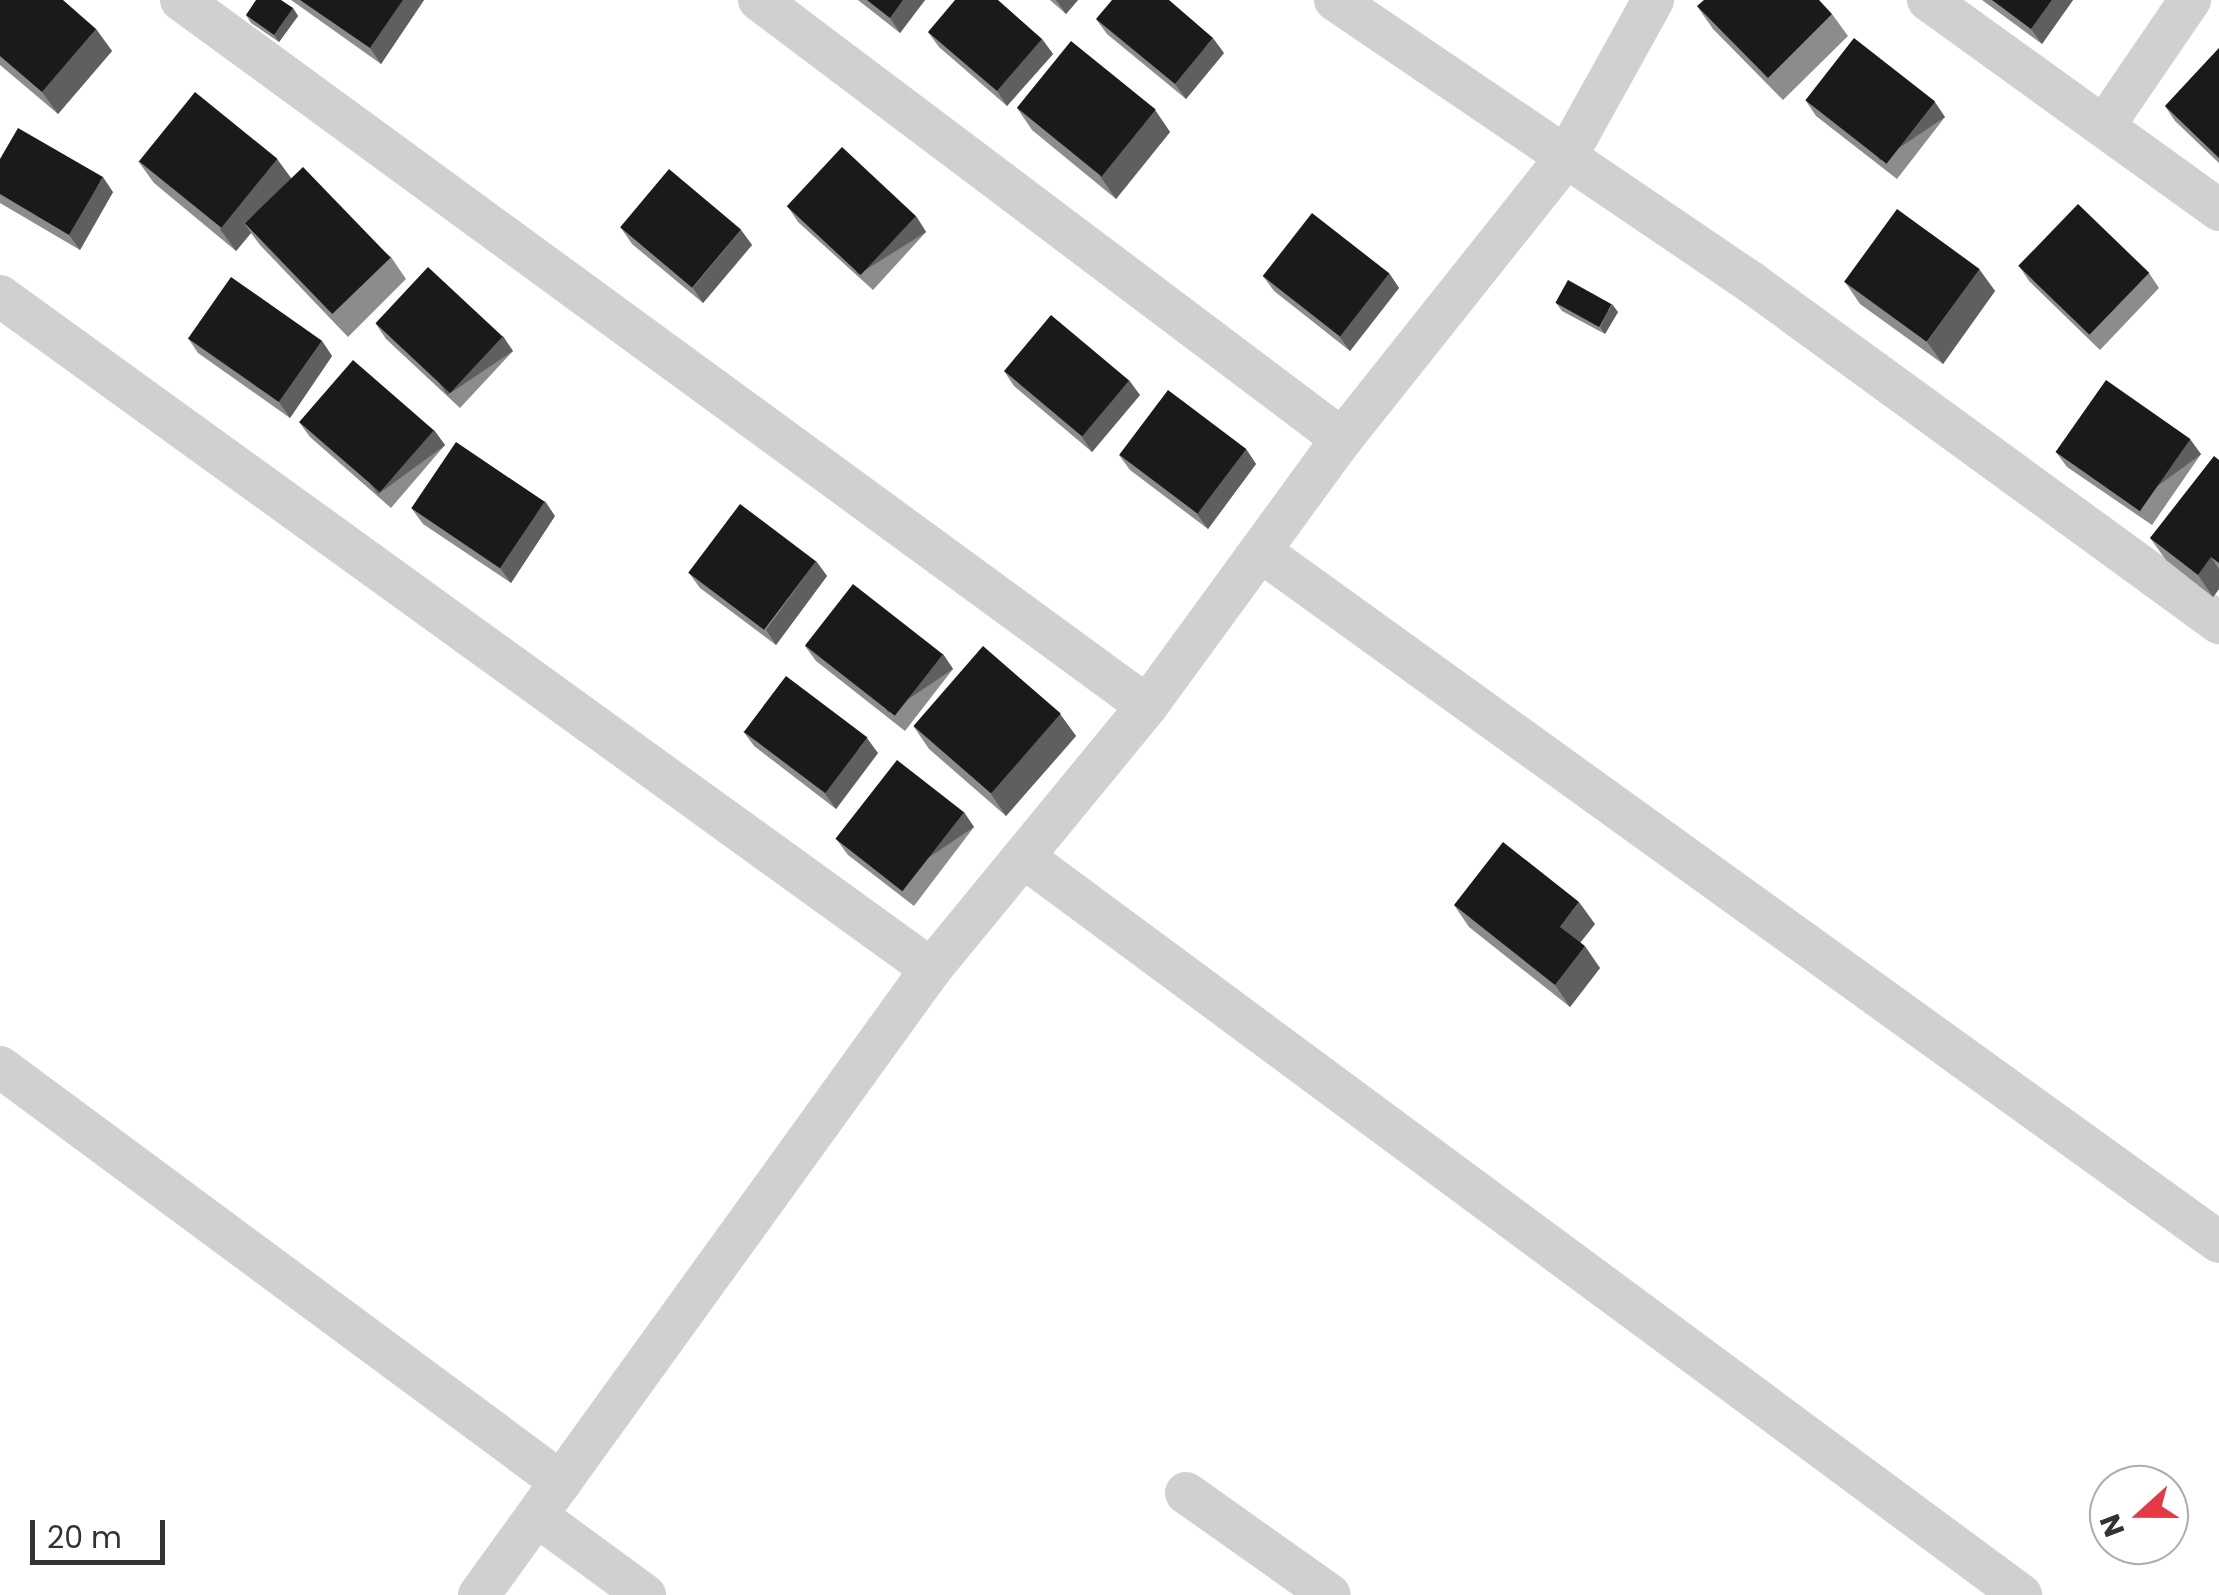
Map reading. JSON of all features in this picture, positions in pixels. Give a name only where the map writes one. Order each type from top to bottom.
[{"type":"street","points":[[180,0],[1147,706]]},
{"type":"street","points":[[759,0],[1342,439]]},
{"type":"street","points":[[1335,0],[1752,282],[2219,623]]},
{"type":"street","points":[[478,1595],[931,969],[1026,860],[1147,706],[1342,439],[1565,159],[1652,0]]},
{"type":"street","points":[[1928,0],[2219,210]]},
{"type":"street","points":[[2104,126],[2190,0]]},
{"type":"street","points":[[0,296],[931,969]]},
{"type":"street","points":[[1260,551],[2219,1242]]},
{"type":"street","points":[[1026,860],[2021,1595]]},
{"type":"street","points":[[0,1066],[549,1499],[645,1595]]},
{"type":"street","points":[[1186,1493],[1330,1595]]},
{"type":"building","points":[[0,0],[63,0],[96,29],[42,92],[0,56]]},
{"type":"building","points":[[256,0],[281,0],[293,8],[274,35],[246,15]]},
{"type":"building","points":[[300,0],[403,0],[370,48]]},
{"type":"building","points":[[867,0],[903,0],[890,18]]},
{"type":"building","points":[[955,0],[998,0],[1042,39],[997,91],[928,32]]},
{"type":"building","points":[[1112,0],[1169,0],[1213,38],[1175,84],[1096,19]]},
{"type":"building","points":[[1704,0],[1819,0],[1832,14],[1768,78],[1697,6]]},
{"type":"building","points":[[1992,0],[2052,0],[2031,29]]},
{"type":"building","points":[[1854,38],[1935,101],[1887,164],[1805,100]]},
{"type":"building","points":[[1071,41],[1156,110],[1102,176],[1017,108]]},
{"type":"building","points":[[2219,48],[2219,158],[2165,106]]},
{"type":"building","points":[[195,92],[277,159],[221,228],[139,161]]},
{"type":"building","points":[[18,128],[103,177],[69,235],[0,194],[0,159]]},
{"type":"building","points":[[842,147],[916,216],[861,275],[787,206]]},
{"type":"building","points":[[303,167],[391,258],[332,314],[245,223]]},
{"type":"building","points":[[669,169],[741,229],[692,288],[620,227]]},
{"type":"building","points":[[2078,204],[2149,273],[2089,335],[2018,266]]},
{"type":"building","points":[[1897,209],[1980,269],[1927,342],[1844,282]]},
{"type":"building","points":[[1312,213],[1389,273],[1340,336],[1263,276]]},
{"type":"building","points":[[428,267],[503,337],[450,393],[375,323]]},
{"type":"building","points":[[231,277],[322,341],[279,402],[188,338]]},
{"type":"building","points":[[1568,280],[1612,304],[1599,327],[1555,303]]},
{"type":"building","points":[[1051,315],[1129,381],[1082,436],[1004,371]]},
{"type":"building","points":[[353,360],[434,430],[380,492],[299,422]]},
{"type":"building","points":[[2106,380],[2190,439],[2140,511],[2056,452]]},
{"type":"building","points":[[1168,390],[1246,449],[1198,514],[1119,455]]},
{"type":"building","points":[[456,442],[545,502],[500,568],[411,508]]},
{"type":"building","points":[[2214,456],[2219,460],[2219,563],[2211,557],[2198,575],[2150,538]]},
{"type":"building","points":[[740,504],[816,561],[764,630],[688,573]]},
{"type":"building","points":[[853,584],[943,654],[895,716],[805,645]]},
{"type":"building","points":[[983,646],[1061,714],[991,794],[913,726]]},
{"type":"building","points":[[786,676],[867,737],[825,793],[744,732]]},
{"type":"building","points":[[897,760],[964,812],[902,891],[835,839]]},
{"type":"building","points":[[1503,842],[1579,902],[1560,927],[1585,946],[1555,985],[1454,905]]}]
